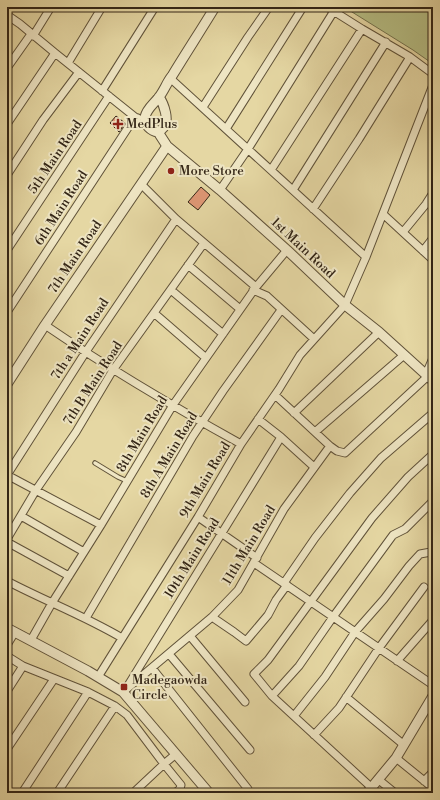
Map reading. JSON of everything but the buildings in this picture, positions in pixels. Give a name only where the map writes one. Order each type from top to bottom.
[{"type":"street","points":[[7,68],[51,7]]},
{"type":"street","points":[[68,63],[102,7]]},
{"type":"street","points":[[102,91],[155,7]]},
{"type":"street","points":[[7,15],[135,117],[145,118],[149,109],[159,97],[215,7]]},
{"type":"street","points":[[203,107],[269,7]]},
{"type":"street","points":[[226,128],[303,7]]},
{"type":"street","points":[[327,7],[410,56],[433,74]]},
{"type":"street","points":[[220,190],[248,149],[334,12]]},
{"type":"street","points":[[271,170],[362,29]]},
{"type":"street","points":[[293,190],[386,42]]},
{"type":"street","points":[[7,124],[55,54]]},
{"type":"street","points":[[313,209],[359,139],[410,56]]},
{"type":"street","points":[[7,175],[43,120],[79,72]]},
{"type":"street","points":[[170,78],[366,257]]},
{"type":"street","name":"9th Main Road","points":[[98,677],[198,517],[240,444],[275,395],[300,355],[345,305],[366,257],[433,85]]},
{"type":"street","name":"5th Main Road","points":[[7,250],[109,96]]},
{"type":"street","points":[[158,132],[165,126],[166,120],[164,107],[159,97]]},
{"type":"street","name":"6th Main Road","points":[[7,312],[135,117]]},
{"type":"street","name":"1st Main Road","points":[[145,118],[149,128],[158,132],[167,146],[220,190],[287,250],[345,305],[379,332],[429,377]]},
{"type":"street","name":"7th Main Road","points":[[7,384],[45,325],[167,146]]},
{"type":"street","points":[[141,184],[176,219],[254,288],[267,296],[314,339]]},
{"type":"street","points":[[403,232],[431,203],[433,193]]},
{"type":"street","points":[[383,214],[433,260]]},
{"type":"street","name":"7th a Main Road","points":[[7,475],[85,353],[176,219]]},
{"type":"street","points":[[423,251],[433,238]]},
{"type":"street","name":"7th B Main Road","points":[[7,540],[36,490],[76,432],[113,370],[204,243]]},
{"type":"street","name":"8th Main Road","points":[[31,640],[52,602],[101,525],[173,406],[254,288],[287,250]]},
{"type":"street","points":[[188,265],[240,310]]},
{"type":"street","points":[[171,290],[223,334]]},
{"type":"street","name":"8th A Main Road","points":[[86,618],[202,423],[281,310]]},
{"type":"street","points":[[154,313],[206,358]]},
{"type":"street","points":[[45,325],[85,353],[240,444]]},
{"type":"street","points":[[294,413],[379,332]]},
{"type":"street","points":[[315,432],[404,355]]},
{"type":"street","points":[[275,395],[330,446],[337,451],[345,453],[429,377],[433,358]]},
{"type":"street","points":[[212,617],[246,641],[268,615],[315,538],[350,493],[382,458],[433,413]]},
{"type":"street","points":[[258,419],[314,466]]},
{"type":"street","name":"10th Main Road","points":[[123,692],[281,437]]},
{"type":"street","name":"11th Main Road","points":[[123,692],[212,617],[238,590],[284,509],[330,446]]},
{"type":"street","points":[[433,454],[408,477],[372,518],[268,660],[254,674],[272,696],[314,735],[369,791],[396,758],[433,696]]},
{"type":"street","points":[[7,475],[101,525]]},
{"type":"street","points":[[272,696],[299,666],[393,535],[405,529],[433,501]]},
{"type":"street","points":[[21,516],[84,552]]},
{"type":"street","points":[[198,517],[311,602],[433,685]]},
{"type":"street","points":[[7,540],[69,576]]},
{"type":"street","points":[[294,716],[325,676],[355,632],[384,599],[413,562],[420,554],[433,551]]},
{"type":"street","points":[[7,581],[101,625],[122,638]]},
{"type":"street","points":[[314,735],[346,698],[379,648],[424,587]]},
{"type":"street","points":[[397,661],[433,620]]},
{"type":"street","points":[[7,645],[11,630],[123,692],[209,793]]},
{"type":"street","points":[[190,636],[244,702]]},
{"type":"street","points":[[169,654],[250,750]]},
{"type":"street","points":[[7,656],[23,666],[88,692],[115,706],[127,715],[181,785],[175,793]]},
{"type":"street","points":[[7,691],[23,666]]},
{"type":"street","points":[[152,668],[248,789]]},
{"type":"street","points":[[7,749],[54,679]]},
{"type":"street","points":[[22,793],[88,692]]},
{"type":"street","points":[[346,698],[404,745]]},
{"type":"street","points":[[57,793],[115,706]]},
{"type":"street","points":[[133,793],[176,754]]},
{"type":"street","points":[[396,758],[433,788]]},
{"type":"street","points":[[424,781],[433,772]]},
{"type":"street","points":[[379,780],[395,793]]},
{"type":"lane","points":[[95,463],[127,481]]},
{"type":"green space","points":[[344,7],[433,7],[433,64],[413,50]]},
{"type":"place","name":"MedPlus","points":[[118,124]]},
{"type":"place","name":"More Store","points":[[171,171]]},
{"type":"place","name":"Madegaowda Circle","points":[[124,687]]}]
